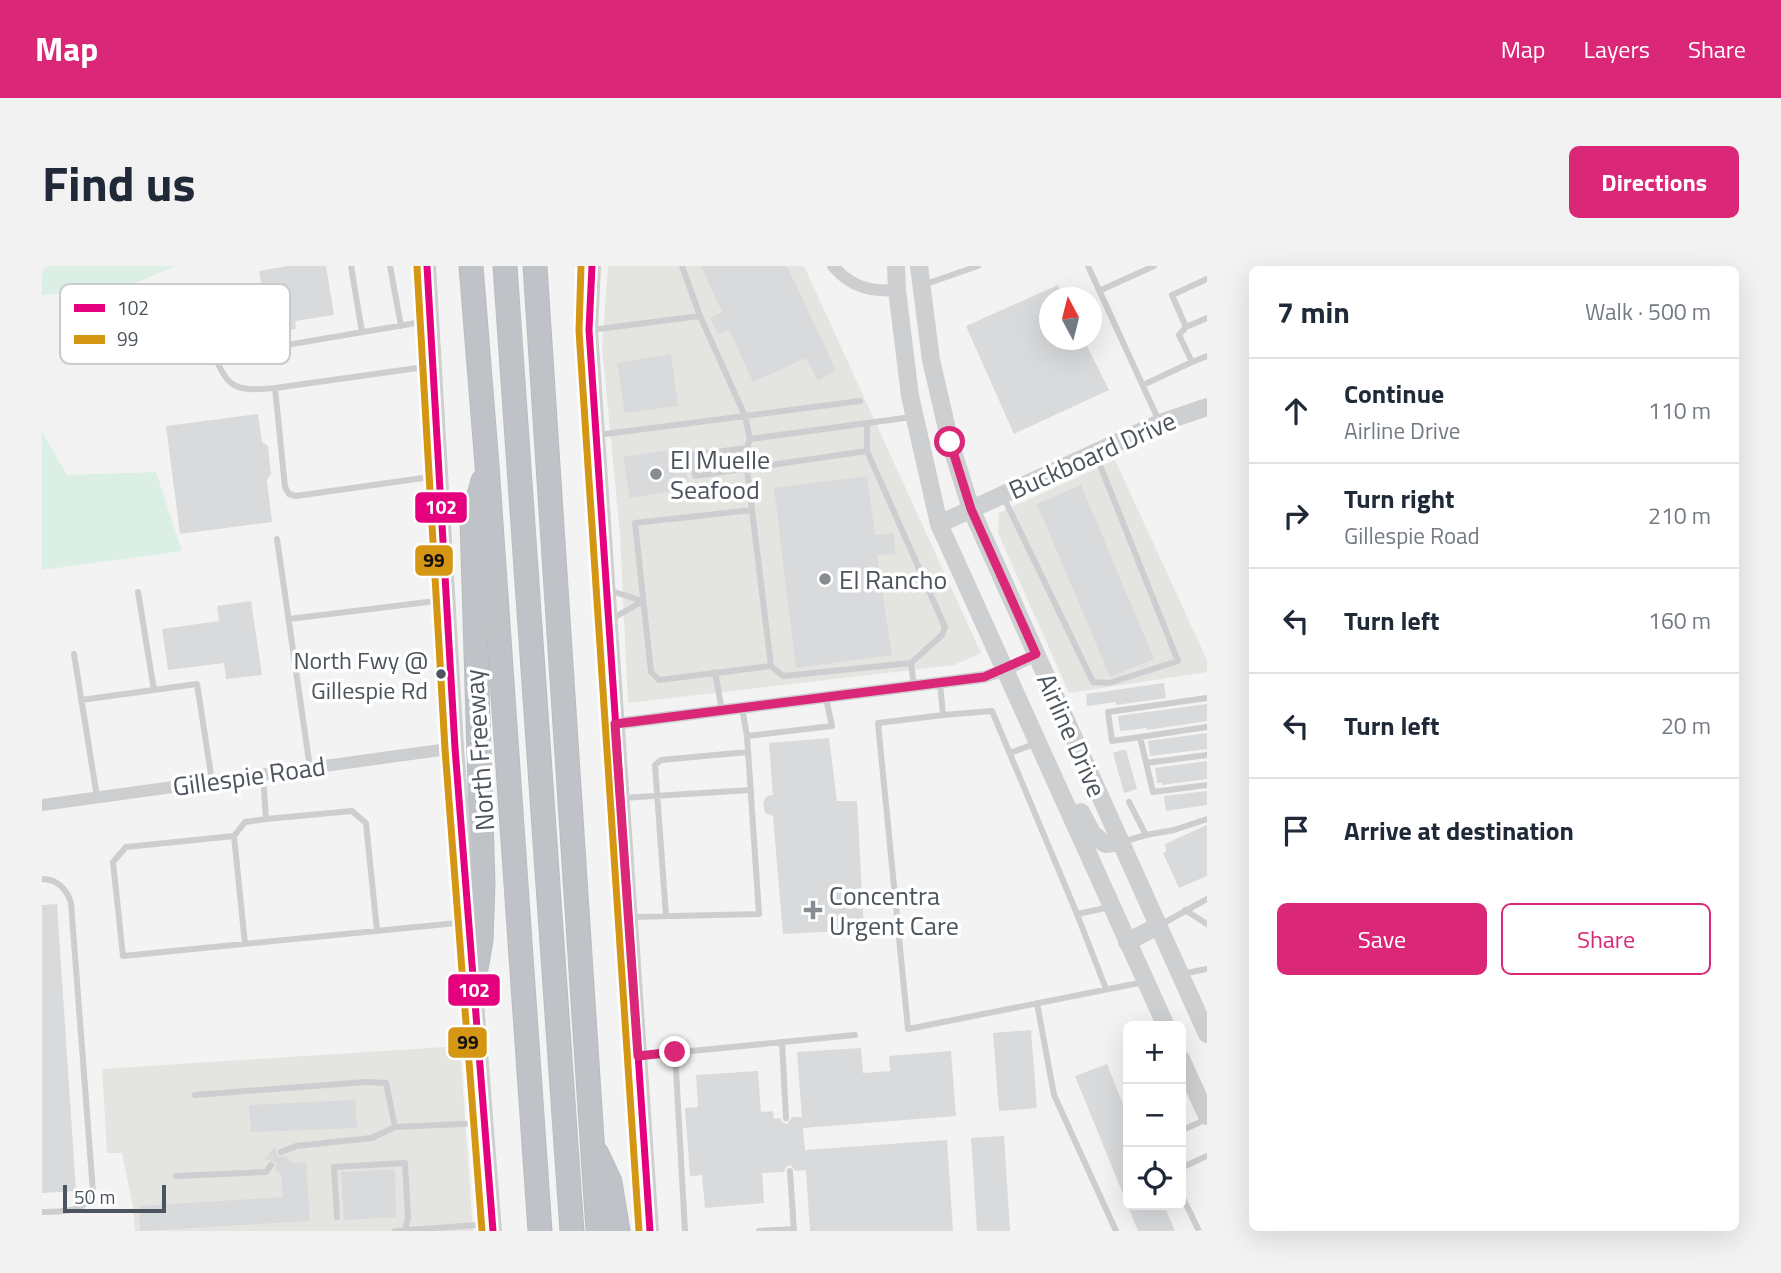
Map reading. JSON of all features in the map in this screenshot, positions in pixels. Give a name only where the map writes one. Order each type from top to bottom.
[{"type":"highway","name":"North Freeway","points":[[471,266],[540,1231]]},
{"type":"highway","points":[[505,266],[572,1231]]},
{"type":"highway","points":[[537,273],[598,1231]]},
{"type":"highway","points":[[474,979],[481,940],[483,884],[472,520],[487,465]]},
{"type":"highway","points":[[592,1142],[610,1182],[618,1231]]},
{"type":"main road","points":[[427,266],[456,748],[493,1228]]},
{"type":"main road","points":[[592,266],[589,330],[650,1231]]},
{"type":"main road","name":"Airline Drive","points":[[897,266],[897,290],[914,417],[939,524],[1164,1021]]},
{"type":"main road","name":"Airline Drive","points":[[919,266],[934,374],[950,442],[971,509],[1207,1034]]},
{"type":"main road","points":[[897,290],[907,289],[924,314]]},
{"type":"main road","name":"Buckboard Drive","points":[[939,524],[1160,423],[1207,407]]},
{"type":"main road","points":[[1064,801],[1080,809],[1092,833],[1105,844],[1121,842]]},
{"type":"main road","points":[[1127,942],[1158,926]]},
{"type":"main road","points":[[1186,1070],[1207,1117]]},
{"type":"street","points":[[833,266],[844,279],[859,286],[897,290]]},
{"type":"street","points":[[615,724],[984,677],[1036,654]]},
{"type":"street","name":"Gillespie Road","points":[[42,805],[456,748]]},
{"type":"lane","points":[[351,266],[362,332]]},
{"type":"lane","points":[[390,266],[401,326]]},
{"type":"lane","points":[[682,266],[700,316],[745,416],[750,439],[747,469],[771,666],[783,676],[911,663],[942,635],[945,627],[867,451],[867,423]]},
{"type":"lane","points":[[921,285],[978,266]]},
{"type":"lane","points":[[1088,266],[1099,287]]},
{"type":"lane","points":[[1102,290],[1154,266]]},
{"type":"lane","points":[[1186,327],[1172,295],[1207,279]]},
{"type":"lane","points":[[1102,292],[1160,423]]},
{"type":"lane","points":[[589,330],[700,316]]},
{"type":"lane","points":[[1192,362],[1179,335],[1186,327],[1207,318]]},
{"type":"lane","points":[[290,344],[432,321]]},
{"type":"lane","points":[[1143,385],[1207,356]]},
{"type":"lane","points":[[219,364],[234,385],[251,389],[434,366]]},
{"type":"lane","points":[[275,388],[285,487],[289,494],[296,496],[439,476]]},
{"type":"lane","points":[[596,435],[860,401]]},
{"type":"lane","points":[[750,439],[914,417]]},
{"type":"lane","points":[[747,448],[691,455],[695,477],[867,451]]},
{"type":"lane","points":[[1003,495],[1093,681],[1109,683],[1178,661],[1096,453]]},
{"type":"lane","points":[[752,510],[635,523],[651,673],[659,680],[771,666]]},
{"type":"lane","points":[[277,539],[310,768]]},
{"type":"lane","points":[[606,589],[643,601]]},
{"type":"lane","points":[[138,592],[154,690]]},
{"type":"lane","points":[[289,619],[446,599]]},
{"type":"lane","points":[[608,620],[643,601]]},
{"type":"lane","points":[[74,654],[97,797]]},
{"type":"lane","points":[[911,663],[914,686]]},
{"type":"lane","points":[[715,672],[722,711]]},
{"type":"lane","points":[[940,683],[943,715]]},
{"type":"lane","points":[[81,700],[198,684],[212,781]]},
{"type":"lane","points":[[747,736],[832,726],[826,698]]},
{"type":"lane","points":[[1207,698],[1108,712],[1112,741],[1207,727]]},
{"type":"lane","points":[[629,918],[760,914],[747,736],[742,708]]},
{"type":"lane","points":[[1106,989],[992,711],[878,723],[908,1029],[1145,982]]},
{"type":"lane","points":[[1140,737],[1153,792],[1207,785]]},
{"type":"lane","points":[[1010,754],[1038,743]]},
{"type":"lane","points":[[666,916],[655,765],[657,762],[748,752]]},
{"type":"lane","points":[[1146,763],[1207,755]]},
{"type":"lane","points":[[263,775],[266,819]]},
{"type":"lane","points":[[621,798],[751,790]]},
{"type":"lane","points":[[1129,802],[1146,835]]},
{"type":"lane","points":[[377,931],[366,823],[352,811],[246,822],[234,836],[126,847],[113,862],[123,956],[469,922]]},
{"type":"lane","points":[[1121,842],[1174,830],[1207,819]]},
{"type":"lane","points":[[234,836],[245,944]]},
{"type":"lane","points":[[42,879],[47,878],[62,886],[71,903],[93,1192],[89,1201],[78,1210],[42,1212]]},
{"type":"lane","points":[[1158,926],[1207,899]]},
{"type":"lane","points":[[1077,914],[1111,907]]},
{"type":"lane","points":[[1185,910],[1207,924]]},
{"type":"lane","points":[[1180,975],[1207,969]]},
{"type":"lane","points":[[1037,1003],[1054,1095],[1116,1231]]},
{"type":"lane","points":[[638,1056],[855,1035]]},
{"type":"lane","points":[[782,1042],[786,1118]]},
{"type":"lane","points":[[675,1052],[685,1231]]},
{"type":"lane","points":[[195,1095],[366,1082],[386,1083],[395,1127]]},
{"type":"lane","points":[[1186,1128],[1207,1117]]},
{"type":"lane","points":[[281,1152],[296,1146],[372,1138],[395,1127],[486,1123]]},
{"type":"lane","points":[[1186,1166],[1207,1156]]},
{"type":"lane","points":[[337,1217],[334,1167],[405,1163],[408,1217],[405,1231]]},
{"type":"lane","points":[[176,1176],[266,1172],[271,1165]]},
{"type":"lane","points":[[759,1231],[794,1230],[790,1171]]},
{"type":"lane","points":[[1186,1204],[1199,1231]]},
{"type":"lane","points":[[395,1231],[493,1228]]},
{"type":"shaded area","points":[[608,266],[804,266],[981,653],[954,665],[628,703],[620,534],[602,346]]},
{"type":"shaded area","points":[[1115,460],[1207,660],[1207,672],[1069,693],[998,533],[999,513]]},
{"type":"shaded area","points":[[460,1046],[473,1231],[135,1231],[122,1153],[107,1153],[102,1069]]},
{"type":"green space","points":[[42,266],[175,266],[133,284],[60,284],[60,293],[42,295]]},
{"type":"green space","points":[[42,432],[67,475],[156,472],[182,551],[42,570]]},
{"type":"building","points":[[288,266],[326,266],[334,315],[295,321],[296,329],[290,330],[290,284],[261,284],[259,271]]},
{"type":"building","points":[[701,266],[787,266],[836,370],[818,381],[806,358],[753,382],[729,329],[718,334],[710,318],[722,312]]},
{"type":"building","points":[[1039,293],[1039,350],[1089,350],[1109,390],[1014,434],[966,326]]},
{"type":"building","points":[[671,354],[678,406],[625,413],[617,363]]},
{"type":"building","points":[[258,414],[262,442],[268,446],[271,474],[267,480],[272,522],[180,534],[166,426]]},
{"type":"building","name":"El Muelle Seafood","points":[[670,450],[673,468],[686,466],[688,479],[678,481],[679,488],[674,491],[630,498],[623,457]]},
{"type":"building","points":[[867,476],[875,535],[893,533],[896,554],[877,555],[892,655],[796,668],[774,488]]},
{"type":"building","points":[[1081,485],[1154,659],[1110,677],[1037,504]]},
{"type":"building","points":[[251,601],[262,675],[226,679],[224,663],[168,670],[162,629],[219,621],[217,606]]},
{"type":"building","points":[[1164,683],[1166,698],[1087,706],[1086,694]]},
{"type":"building","points":[[1207,704],[1207,721],[1120,731],[1118,716]]},
{"type":"building","points":[[1207,733],[1207,749],[1150,756],[1148,741]]},
{"type":"building","points":[[829,738],[837,801],[857,801],[864,930],[783,934],[773,816],[765,813],[763,802],[767,796],[773,795],[769,743]]},
{"type":"building","points":[[1126,750],[1137,789],[1124,793],[1113,753]]},
{"type":"building","points":[[1207,761],[1207,779],[1162,785],[1157,783],[1155,768]]},
{"type":"building","points":[[1207,791],[1207,805],[1166,811],[1164,796]]},
{"type":"building","points":[[1207,825],[1207,876],[1179,888],[1163,853],[1166,852],[1165,844]]},
{"type":"building","points":[[57,904],[76,1191],[42,1193],[42,905]]},
{"type":"building","points":[[1031,1030],[1037,1108],[999,1111],[993,1033]]},
{"type":"building","points":[[861,1048],[863,1073],[890,1071],[889,1056],[951,1051],[956,1116],[803,1128],[805,1150],[947,1140],[953,1231],[810,1231],[806,1170],[796,1171],[790,1165],[784,1172],[762,1173],[764,1203],[705,1208],[702,1175],[690,1176],[685,1108],[698,1107],[696,1075],[758,1071],[761,1112],[773,1111],[774,1119],[780,1118],[787,1124],[792,1117],[802,1117],[797,1052]]},
{"type":"building","points":[[1107,1064],[1123,1104],[1123,1194],[1075,1076]]},
{"type":"building","points":[[355,1100],[357,1128],[251,1132],[249,1105]]},
{"type":"building","points":[[1004,1136],[1010,1231],[977,1231],[971,1138]]},
{"type":"building","points":[[275,1147],[278,1157],[286,1156],[293,1163],[306,1162],[310,1221],[140,1231],[139,1206],[283,1197],[281,1174],[275,1169],[276,1162],[264,1159]]},
{"type":"building","points":[[395,1169],[396,1217],[344,1220],[341,1172]]},
{"type":"building","points":[[1129,1210],[1166,1210],[1175,1231],[1138,1231]]},
{"type":"transit line","name":"102","points":[[427,266],[455,748],[493,1231]]},
{"type":"transit line","name":"99","points":[[581,266],[579,331],[639,1231]]},
{"type":"transit line","name":"102","points":[[592,266],[589,330],[650,1231]]},
{"type":"transit line","name":"99","points":[[417,267],[445,749],[482,1231]]},
{"type":"place","name":"El Muelle Seafood","points":[[656,474]]},
{"type":"place","name":"El Rancho","points":[[825,579]]},
{"type":"place","name":"North Fwy @ Gillespie Rd","points":[[441,674]]},
{"type":"place","name":"Concentra Urgent Care","points":[[813,910]]},
{"type":"route","points":[[675,1052],[638,1056],[615,724],[984,677],[1036,654],[971,509],[950,442]]}]
